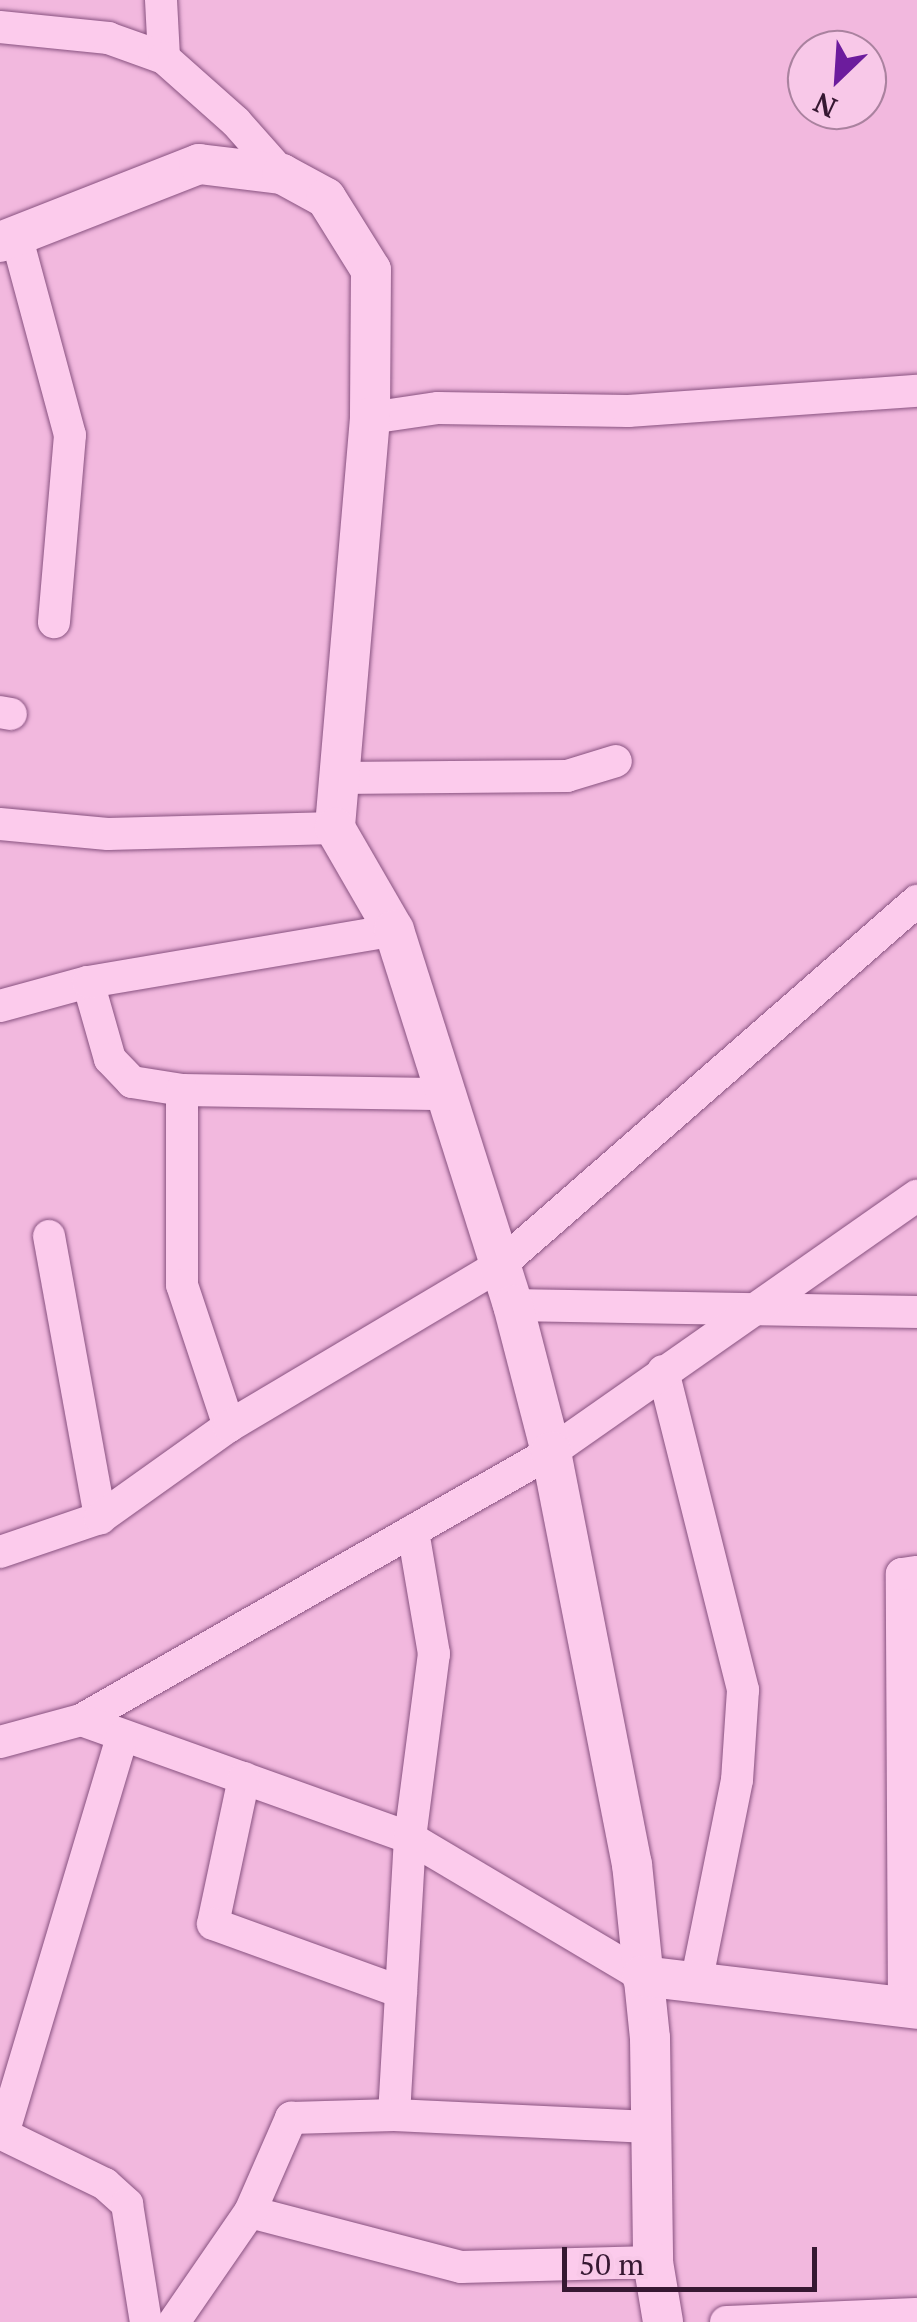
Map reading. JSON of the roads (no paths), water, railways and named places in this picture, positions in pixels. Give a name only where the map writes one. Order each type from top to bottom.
[{"type":"street","points":[[160,0],[164,58]]},
{"type":"street","points":[[0,26],[108,38],[164,58],[236,122],[282,174],[326,198],[371,270],[370,418],[335,828],[394,930],[449,1094],[551,1452],[632,1864],[650,2127],[653,2262],[663,2322]]},
{"type":"street","points":[[54,622],[70,435],[8,239],[199,164],[282,174]]},
{"type":"street","points":[[370,418],[438,408],[628,411],[917,392]]},
{"type":"street","points":[[337,778],[567,776],[616,761]]},
{"type":"street","points":[[0,824],[108,834],[335,828]]},
{"type":"street","points":[[0,1552],[100,1518],[230,1426],[500,1264],[917,901]]},
{"type":"street","points":[[0,1006],[88,982],[394,930]]},
{"type":"street","points":[[88,982],[117,1072],[132,1082],[182,1090],[449,1094]]},
{"type":"street","points":[[182,1090],[182,1285],[230,1426]]},
{"type":"street","points":[[0,1742],[81,1720],[551,1452],[750,1308],[917,1196]]},
{"type":"street","points":[[49,1236],[100,1518]]},
{"type":"street","points":[[512,1305],[917,1312]]},
{"type":"street","points":[[663,1370],[743,1690],[737,1780],[697,1980]]},
{"type":"street","points":[[394,2115],[410,1838],[434,1654],[413,1530]]},
{"type":"street","points":[[81,1720],[410,1838],[642,1976],[911,2009],[902,1574],[917,1572]]},
{"type":"street","points":[[122,1737],[2,2134],[105,2184],[127,2204],[146,2322]]},
{"type":"street","points":[[244,1778],[213,1924],[401,1992]]},
{"type":"street","points":[[174,2322],[250,2212],[291,2118],[394,2115],[650,2127]]},
{"type":"street","points":[[250,2212],[461,2267],[653,2262]]},
{"type":"street","points":[[726,2322],[917,2314]]}]
